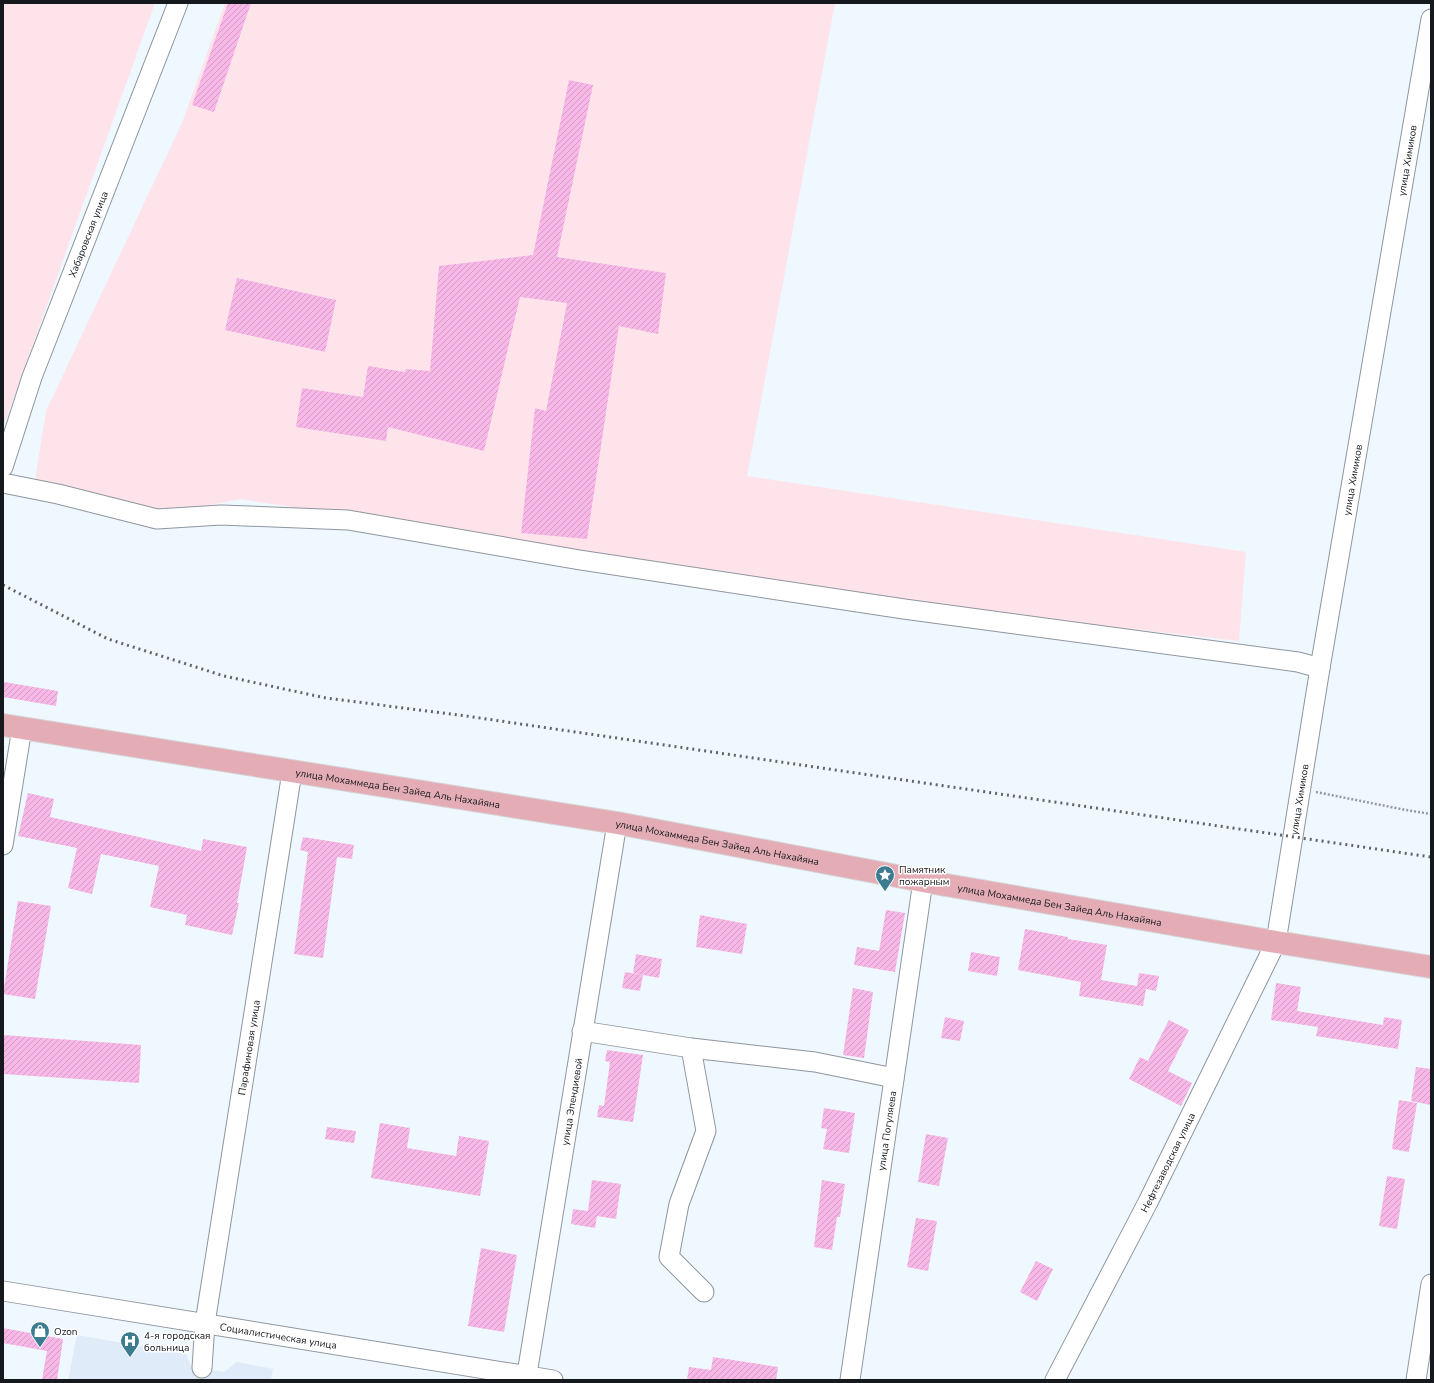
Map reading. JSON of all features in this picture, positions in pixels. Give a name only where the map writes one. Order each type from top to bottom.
[{"type":"main road","name":"улица Мохаммеда Бен Зайед Аль Нахайяна","points":[[12,727],[617,823],[923,881],[1276,942],[1431,967]]},
{"type":"street","name":"Хабаровская улица","points":[[3,467],[32,377],[178,3]]},
{"type":"street","name":"улица Химиков","points":[[1276,942],[1320,668],[1431,19]]},
{"type":"street","points":[[3,483],[58,494],[157,519],[221,515],[348,520],[580,560],[881,606],[1298,662],[1320,668]]},
{"type":"street","points":[[3,845],[12,727]]},
{"type":"street","name":"Парафиновая улица","points":[[202,1368],[205,1323],[292,772]]},
{"type":"street","name":"улица Эпендиевой","points":[[526,1378],[617,823]]},
{"type":"street","name":"улица Погуляева","points":[[850,1380],[923,881]]},
{"type":"street","name":"Нефтезаводская улица","points":[[1055,1380],[1148,1202],[1276,942]]},
{"type":"street","points":[[582,1031],[691,1048],[815,1062],[894,1078]]},
{"type":"street","points":[[691,1048],[706,1131],[678,1204],[669,1257],[704,1292]]},
{"type":"street","points":[[1416,1380],[1431,1284]]},
{"type":"street","name":"Социалистическая улица","points":[[3,1291],[205,1323],[526,1378],[553,1380]]},
{"type":"path","points":[[1301,788],[1345,799],[1431,814]]},
{"type":"shaded area","points":[[3,3],[155,3],[3,428]]},
{"type":"shaded area","points":[[225,3],[835,3],[747,476],[1246,552],[1239,641],[765,588],[507,540],[240,499],[173,512],[35,480],[46,411],[182,123]]},
{"type":"shaded area","name":"4-я городская больница","points":[[77,1335],[186,1354],[191,1366],[224,1372],[237,1362],[273,1369],[271,1380],[68,1380]]},
{"type":"building","points":[[228,3],[251,3],[214,112],[192,105]]},
{"type":"building","points":[[569,80],[593,85],[557,257],[666,273],[658,334],[619,326],[587,539],[521,533],[535,408],[546,411],[567,303],[520,297],[484,451],[388,427],[386,441],[296,427],[302,388],[363,397],[368,366],[405,372],[406,369],[430,371],[439,266],[533,255]]},
{"type":"building","points":[[237,278],[336,300],[325,352],[225,330]]},
{"type":"building","points":[[4,682],[58,691],[56,706],[3,697]]},
{"type":"building","points":[[28,793],[54,799],[50,817],[201,851],[203,839],[247,847],[237,903],[239,903],[232,935],[185,925],[187,915],[150,907],[159,866],[101,854],[92,894],[68,888],[77,848],[18,836]]},
{"type":"building","points":[[303,837],[354,845],[352,859],[337,857],[323,958],[294,954],[308,852],[300,850]]},
{"type":"building","points":[[18,901],[51,906],[35,999],[3,994]]},
{"type":"building","points":[[886,910],[905,913],[895,972],[854,965],[857,947],[879,951]]},
{"type":"building","points":[[700,915],[747,924],[742,954],[696,947]]},
{"type":"building","points":[[1025,929],[1068,937],[1068,939],[1107,945],[1101,980],[1137,986],[1139,973],[1159,976],[1156,991],[1146,989],[1143,1006],[1079,996],[1081,982],[1018,970]]},
{"type":"building","points":[[971,952],[1000,957],[997,976],[968,971]]},
{"type":"building","points":[[636,954],[662,959],[659,978],[633,973]]},
{"type":"building","points":[[625,972],[643,975],[640,991],[622,988]]},
{"type":"building","points":[[1276,983],[1301,987],[1297,1011],[1383,1025],[1384,1017],[1402,1020],[1398,1049],[1316,1036],[1318,1027],[1271,1020]]},
{"type":"building","points":[[853,988],[873,992],[864,1058],[843,1055]]},
{"type":"building","points":[[945,1017],[964,1021],[960,1041],[941,1038]]},
{"type":"building","points":[[1169,1020],[1189,1030],[1168,1071],[1192,1083],[1181,1106],[1129,1079],[1140,1057],[1148,1061]]},
{"type":"building","points":[[3,1035],[141,1045],[139,1083],[3,1074]]},
{"type":"building","points":[[607,1050],[643,1055],[633,1122],[597,1117],[599,1105],[604,1106],[610,1062],[605,1061]]},
{"type":"building","points":[[1416,1067],[1431,1069],[1431,1105],[1411,1101]]},
{"type":"building","points":[[1399,1100],[1417,1103],[1409,1152],[1392,1149]]},
{"type":"building","points":[[824,1108],[855,1113],[849,1153],[823,1149],[827,1129],[821,1128]]},
{"type":"building","points":[[380,1123],[410,1128],[407,1148],[456,1156],[459,1136],[489,1141],[480,1196],[371,1178]]},
{"type":"building","points":[[327,1127],[356,1131],[354,1143],[325,1139]]},
{"type":"building","points":[[926,1134],[948,1138],[939,1186],[918,1182]]},
{"type":"building","points":[[1387,1176],[1405,1179],[1397,1229],[1379,1226]]},
{"type":"building","points":[[592,1180],[621,1184],[616,1219],[597,1216],[595,1228],[571,1224],[573,1209],[588,1211]]},
{"type":"building","points":[[822,1180],[845,1184],[840,1217],[837,1217],[832,1250],[814,1247]]},
{"type":"building","points":[[916,1218],[937,1221],[928,1271],[907,1267]]},
{"type":"building","points":[[481,1248],[517,1255],[504,1332],[468,1326]]},
{"type":"building","points":[[1036,1261],[1053,1269],[1037,1301],[1020,1292]]},
{"type":"building","points":[[3,1328],[63,1339],[57,1380],[42,1380],[47,1351],[3,1343]]},
{"type":"building","points":[[713,1357],[778,1367],[776,1380],[687,1380],[689,1367],[711,1370]]},
{"type":"railway","points":[[3,585],[108,639],[224,676],[326,698],[466,716],[1431,857]]},
{"type":"place","name":"Памятник пожарным","points":[[885,892]]},
{"type":"place","name":"Ozon","points":[[40,1348]]},
{"type":"place","name":"4-я городская больница","points":[[130,1358]]}]
